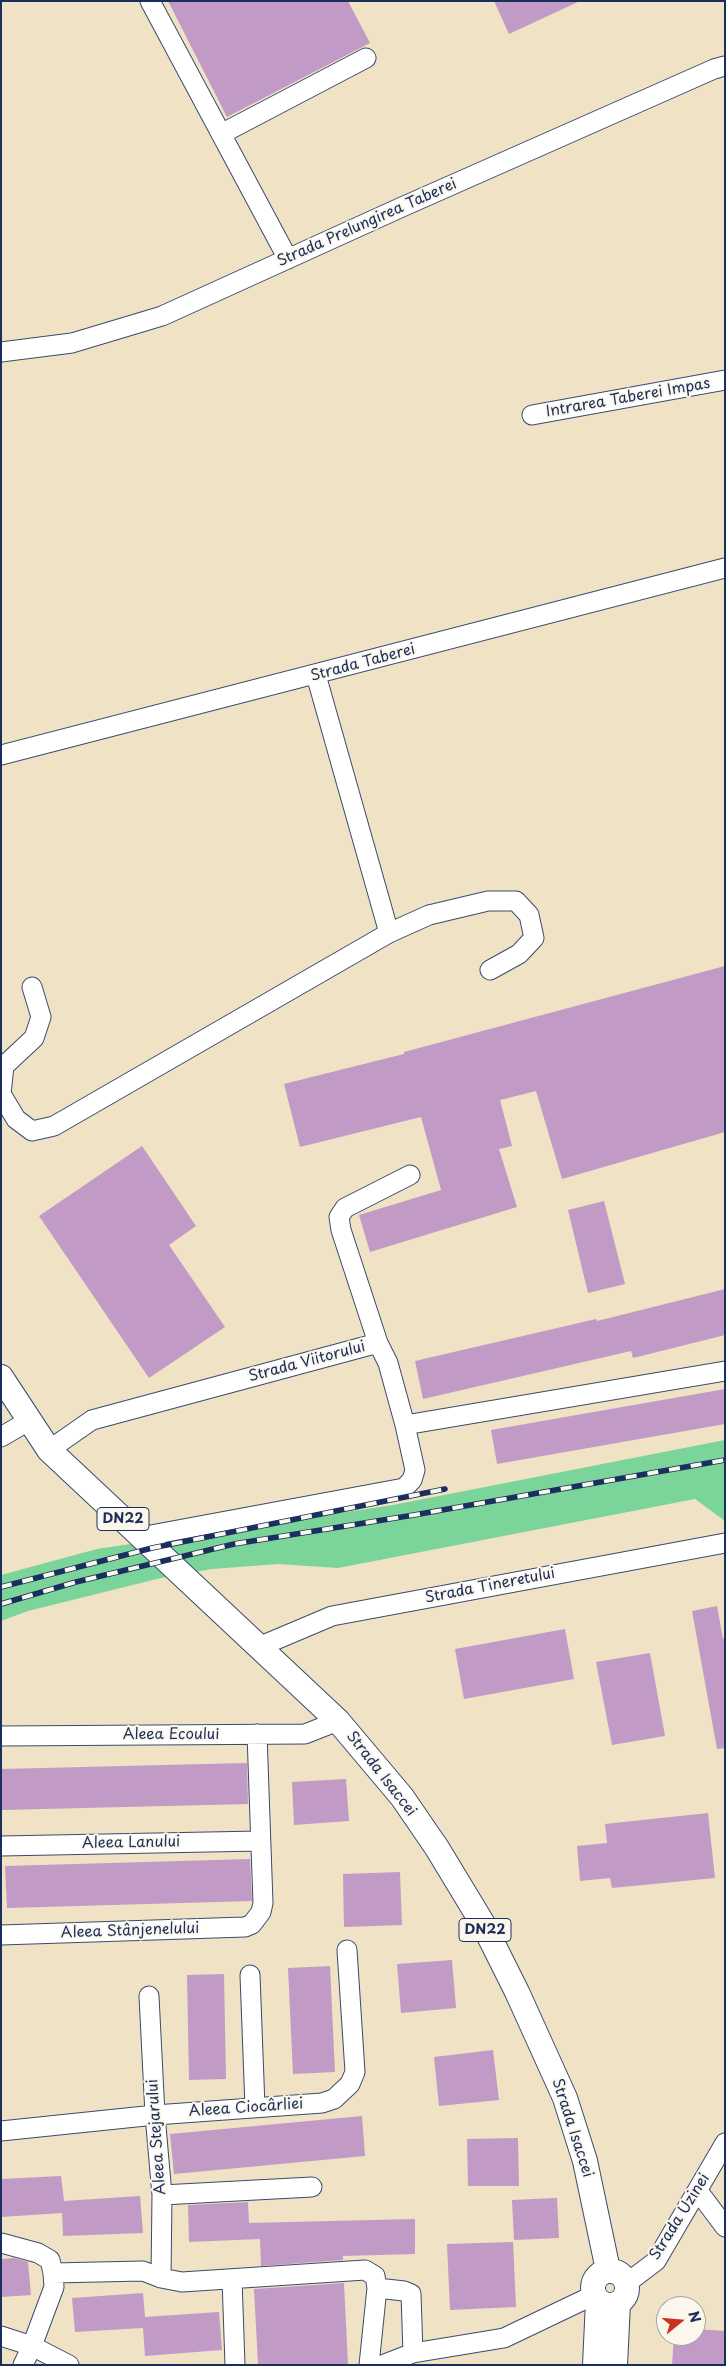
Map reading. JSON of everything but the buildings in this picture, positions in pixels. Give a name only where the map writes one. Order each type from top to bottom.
[{"type":"main road","name":"Strada Isaccei","points":[[1,1377],[48,1450],[94,1490],[140,1536],[261,1646],[338,1721],[402,1797],[437,1848],[483,1924],[518,1992],[565,2098],[585,2161],[609,2291],[615,2365]]},
{"type":"main road","name":"Strada Isaccei","points":[[596,2365],[609,2291]]},
{"type":"street","points":[[150,1],[288,259]]},
{"type":"street","points":[[221,134],[366,58]]},
{"type":"street","name":"Strada Prelungirea Taberei","points":[[1,352],[72,343],[162,316],[678,84],[725,66]]},
{"type":"street","name":"Intrarea Taberei Impas","points":[[532,415],[725,380]]},
{"type":"street","name":"Strada Taberei","points":[[1,755],[725,568]]},
{"type":"street","points":[[316,675],[389,933]]},
{"type":"street","points":[[32,988],[41,1017],[34,1038],[4,1066],[1,1094],[16,1118],[32,1131],[54,1126],[389,933],[438,913],[488,901],[516,901],[529,915],[534,938],[519,954],[490,970]]},
{"type":"street","points":[[378,1343],[341,1230],[339,1217],[344,1208],[410,1175]]},
{"type":"street","name":"Strada Viitorului","points":[[48,1450],[92,1420],[378,1343],[388,1363],[415,1470],[412,1480],[404,1488],[140,1536]]},
{"type":"street","points":[[405,1425],[725,1371]]},
{"type":"street","points":[[1,1437],[30,1420]]},
{"type":"street","name":"Strada Tineretului","points":[[261,1646],[332,1616],[725,1543]]},
{"type":"street","name":"Aleea Ecoului","points":[[1,1736],[305,1734],[338,1721]]},
{"type":"street","points":[[257,1734],[260,1841]]},
{"type":"street","name":"Aleea Lanului","points":[[1,1846],[260,1841]]},
{"type":"street","name":"Aleea Stânjenelului","points":[[1,1934],[244,1927],[257,1920],[263,1903],[260,1841]]},
{"type":"street","name":"Aleea Ciocârliei","points":[[1,2131],[155,2115],[322,2102],[334,2099],[350,2084],[355,2072],[347,1950]]},
{"type":"street","points":[[250,1975],[255,2107]]},
{"type":"street","name":"Aleea Stejarului","points":[[149,1996],[155,2115],[162,2195],[162,2278]]},
{"type":"street","name":"Strada Uzinei","points":[[382,2365],[413,2353],[504,2338],[609,2291],[656,2261],[725,2143]]},
{"type":"street","points":[[162,2195],[312,2187]]},
{"type":"street","points":[[698,2191],[722,2220]]},
{"type":"street","points":[[1,2244],[38,2253],[50,2260],[54,2272],[54,2287],[23,2365]]},
{"type":"street","points":[[54,2272],[143,2271],[162,2278],[182,2282],[366,2270],[375,2276],[377,2288],[369,2365]]},
{"type":"street","points":[[232,2279],[235,2365]]},
{"type":"street","points":[[377,2288],[411,2294],[413,2353]]},
{"type":"street","points":[[1,2336],[32,2346],[69,2365]]},
{"type":"green space","points":[[725,1440],[725,1521],[695,1499],[338,1568],[278,1564],[212,1569],[161,1578],[28,1611],[1,1621],[1,1575],[97,1549],[393,1505]]},
{"type":"railway","points":[[1,1604],[76,1582],[234,1544],[414,1515],[725,1460]]},
{"type":"railway","points":[[1,1587],[152,1548],[445,1489]]}]
